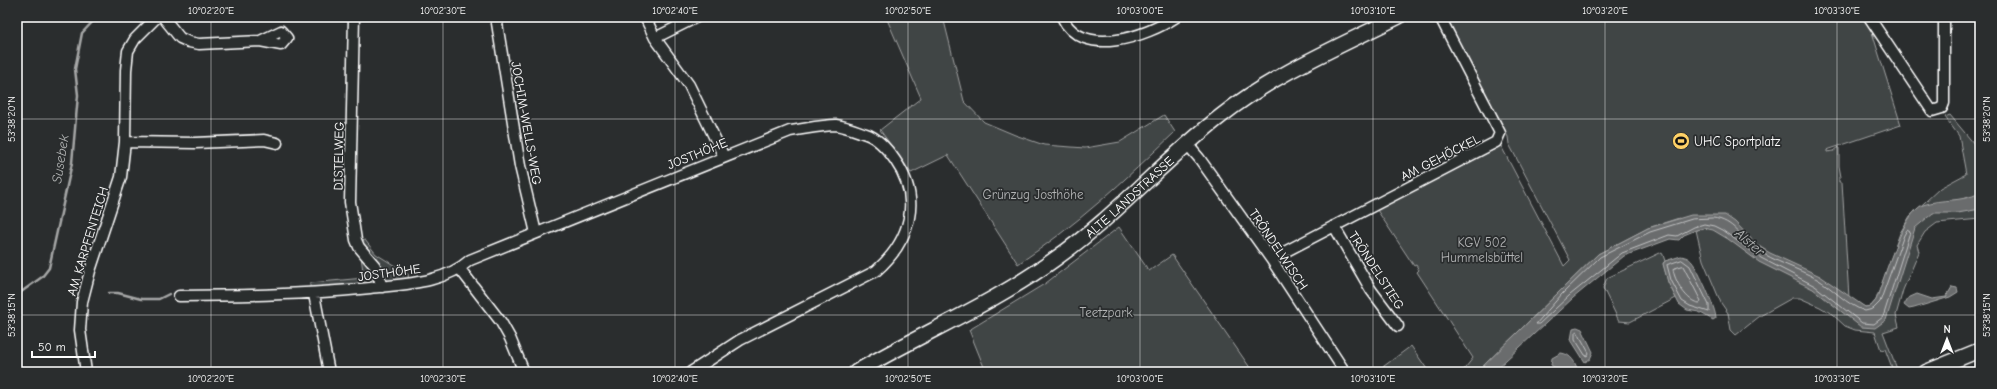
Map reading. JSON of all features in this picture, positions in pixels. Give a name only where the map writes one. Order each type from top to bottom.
[{"type":"main road","name":"ALTE LANDSTRASSE","points":[[856,372],[1000,295],[1057,258],[1106,219],[1187,144],[1222,114],[1272,82],[1398,17]]},
{"type":"main road","points":[[1926,372],[1980,350]]},
{"type":"street","name":"AM KARPFENTEICH","points":[[86,372],[80,330],[82,302],[90,271],[121,177],[125,142],[126,70],[128,52],[134,39],[157,17]]},
{"type":"street","points":[[163,17],[180,38],[189,42],[199,44],[260,41]]},
{"type":"street","name":"DISTELWEG","points":[[354,17],[350,202],[356,240],[359,248],[375,266],[382,287]]},
{"type":"street","name":"JOCHIM-WELLS-WEG","points":[[496,17],[520,166],[536,232]]},
{"type":"street","points":[[644,17],[655,38],[689,85],[724,157]]},
{"type":"street","points":[[655,38],[697,17]]},
{"type":"street","points":[[1062,17],[1070,29],[1081,37],[1100,41],[1113,41],[1159,28],[1176,17]]},
{"type":"street","name":"AM GEHÖCKEL","points":[[1271,259],[1496,142],[1500,133],[1440,17]]},
{"type":"street","points":[[1869,17],[1932,111],[1942,108],[1944,103],[1944,17]]},
{"type":"street","name":"JOSTHÖHE","points":[[179,296],[314,294],[416,283],[460,269],[470,260],[536,232],[790,131],[836,125],[868,134],[888,151],[904,174],[909,197],[909,218],[906,232],[890,258],[876,271],[740,340],[691,372]]},
{"type":"street","points":[[125,142],[195,143],[264,140],[277,143]]},
{"type":"street","name":"TRÖNDELWISCH","points":[[1187,144],[1199,158],[1271,259],[1345,372]]},
{"type":"street","name":"TRÖNDELSTIEG","points":[[1334,226],[1371,290],[1398,326]]},
{"type":"street","points":[[460,269],[501,322],[510,338],[524,372]]},
{"type":"street","points":[[314,294],[329,372]]},
{"type":"green space","name":"Grünzug Josthöhe","points":[[886,17],[943,17],[964,101],[984,122],[1015,135],[1044,145],[1085,148],[1120,142],[1164,115],[1175,132],[1119,185],[1080,218],[1018,264],[948,155],[911,173],[880,130],[921,98]]},
{"type":"green space","name":"UHC Sportplatz","points":[[1446,17],[1862,17],[1871,29],[1901,125],[1827,150],[1827,152],[1834,151],[1839,147],[1839,166],[1841,177],[1839,177],[1839,182],[1842,182],[1849,298],[1865,307],[1871,306],[1876,300],[1900,233],[1910,216],[1940,188],[1966,174],[1959,136],[1945,117],[1950,115],[1980,151],[1980,219],[1937,223],[1925,232],[1917,245],[1919,252],[1903,290],[1896,315],[1899,327],[1883,332],[1897,369],[1893,370],[1885,349],[1881,350],[1875,332],[1855,330],[1845,326],[1832,314],[1800,298],[1792,298],[1760,316],[1736,335],[1731,330],[1728,313],[1721,303],[1703,260],[1696,230],[1679,218],[1648,228],[1598,254],[1477,372],[1462,372],[1473,358],[1417,272],[1419,270],[1416,265],[1414,266],[1377,210],[1501,146],[1564,266],[1570,260],[1509,144],[1508,137]]},
{"type":"green space","name":"Teetzpark","points":[[1119,227],[1149,271],[1172,255],[1253,372],[986,372],[969,330],[1046,283]]},
{"type":"green space","points":[[365,240],[376,254],[408,274],[409,280],[390,282],[386,279],[379,266],[368,253],[361,241]]},
{"type":"green space","points":[[1662,252],[1668,282],[1676,298],[1630,322],[1619,321],[1603,288],[1607,278]]},
{"type":"green space","points":[[361,257],[371,268],[375,277],[370,284],[310,289],[310,283],[364,278]]},
{"type":"green space","points":[[1411,346],[1429,372],[1376,372]]},
{"type":"water","name":"Alster","points":[[1980,193],[1980,209],[1958,213],[1933,213],[1915,228],[1886,320],[1875,328],[1861,327],[1813,289],[1759,262],[1728,239],[1713,230],[1704,228],[1684,235],[1679,240],[1670,239],[1624,256],[1573,298],[1493,372],[1477,372],[1598,254],[1648,228],[1691,215],[1725,215],[1735,222],[1757,245],[1770,253],[1820,276],[1865,307],[1871,306],[1876,300],[1901,233],[1908,220],[1916,210],[1923,205],[1930,203],[1965,198]]},
{"type":"water","points":[[1681,256],[1690,260],[1698,272],[1713,306],[1716,318],[1713,320],[1699,312],[1687,310],[1679,304],[1668,282],[1663,264],[1665,261]]},
{"type":"water","points":[[1952,287],[1957,288],[1958,292],[1950,297],[1909,309],[1904,305],[1908,298],[1917,294],[1932,299],[1946,297]]},
{"type":"water","points":[[1577,327],[1582,329],[1593,352],[1590,359],[1585,362],[1571,340],[1573,328]]},
{"type":"water","points":[[1561,353],[1570,357],[1576,365],[1578,372],[1559,370],[1551,365],[1552,358]]},
{"type":"waterway","name":"Susebek","points":[[17,295],[42,277],[49,268],[72,163],[78,95],[75,69],[82,33],[97,17]]},
{"type":"waterway","points":[[109,293],[118,293],[141,299],[159,299],[169,294]]},
{"type":"place","name":"UHC Sportplatz","points":[[1681,141]]},
{"type":"park label","name":"KGV 502 Hummelsbüttel","points":[[1482,250]]}]
